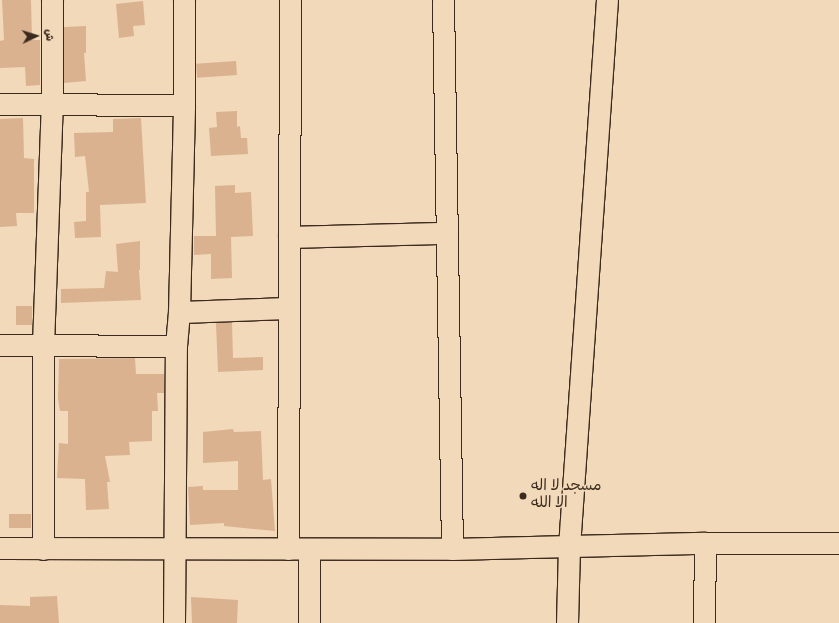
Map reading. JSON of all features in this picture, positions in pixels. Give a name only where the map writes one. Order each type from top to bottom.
[{"type":"street","points":[[42,548],[44,345],[52,104],[52,0]]},
{"type":"street","points":[[174,623],[176,346],[179,312],[184,105],[184,0]]},
{"type":"street","points":[[288,549],[290,0]]},
{"type":"street","points":[[443,0],[452,550]]},
{"type":"street","points":[[567,623],[569,546],[607,0]]},
{"type":"street","points":[[0,104],[184,105]]},
{"type":"street","points":[[290,237],[447,233]]},
{"type":"street","points":[[179,312],[289,308]]},
{"type":"street","points":[[0,345],[176,346]]},
{"type":"street","points":[[704,623],[705,543]]},
{"type":"street","points":[[0,548],[452,550],[705,543],[839,543]]},
{"type":"street","points":[[309,549],[309,623]]},
{"type":"building","points":[[2,0],[31,0],[32,40],[40,40],[40,85],[26,86],[25,67],[0,68],[0,41],[4,40]]},
{"type":"building","points":[[143,1],[145,25],[133,26],[134,36],[119,38],[116,4]]},
{"type":"building","points":[[86,26],[86,53],[84,53],[86,81],[64,83],[64,27]]},
{"type":"building","points":[[236,61],[237,75],[197,78],[196,64]]},
{"type":"building","points":[[237,111],[237,127],[240,126],[241,138],[247,138],[248,154],[211,156],[209,128],[217,127],[216,112]]},
{"type":"building","points":[[23,118],[24,158],[34,159],[34,213],[16,213],[17,226],[0,227],[0,119]]},
{"type":"building","points":[[141,118],[146,203],[100,205],[101,237],[75,238],[74,222],[86,221],[86,192],[89,192],[85,156],[75,157],[74,133],[113,132],[113,119]]},
{"type":"building","points":[[235,185],[235,193],[251,192],[253,236],[231,237],[232,278],[211,279],[211,254],[194,255],[194,236],[216,236],[215,186]]},
{"type":"building","points":[[140,241],[139,270],[141,300],[61,303],[61,289],[104,288],[106,271],[118,272],[116,244]]},
{"type":"building","points":[[16,306],[32,306],[32,325],[16,325]]},
{"type":"building","points":[[232,322],[233,358],[263,357],[263,370],[218,372],[216,323]]},
{"type":"building","points":[[135,358],[136,374],[164,374],[164,393],[157,393],[158,411],[152,411],[152,441],[129,442],[130,455],[105,456],[110,482],[107,482],[109,509],[86,510],[85,479],[57,478],[59,443],[68,444],[68,411],[60,411],[58,399],[59,359]]},
{"type":"building","points":[[233,429],[234,432],[261,431],[263,480],[271,479],[275,531],[224,526],[224,523],[190,525],[188,487],[203,486],[203,490],[238,490],[238,461],[203,463],[203,432]]},
{"type":"building","points":[[9,514],[31,514],[31,528],[9,528]]},
{"type":"building","points":[[57,596],[59,623],[0,623],[0,605],[30,606],[30,597]]},
{"type":"building","points":[[191,597],[238,600],[237,623],[192,623]]},
{"type":"place","name":"مسجد لا اله الا الله","points":[[523,496]]}]
